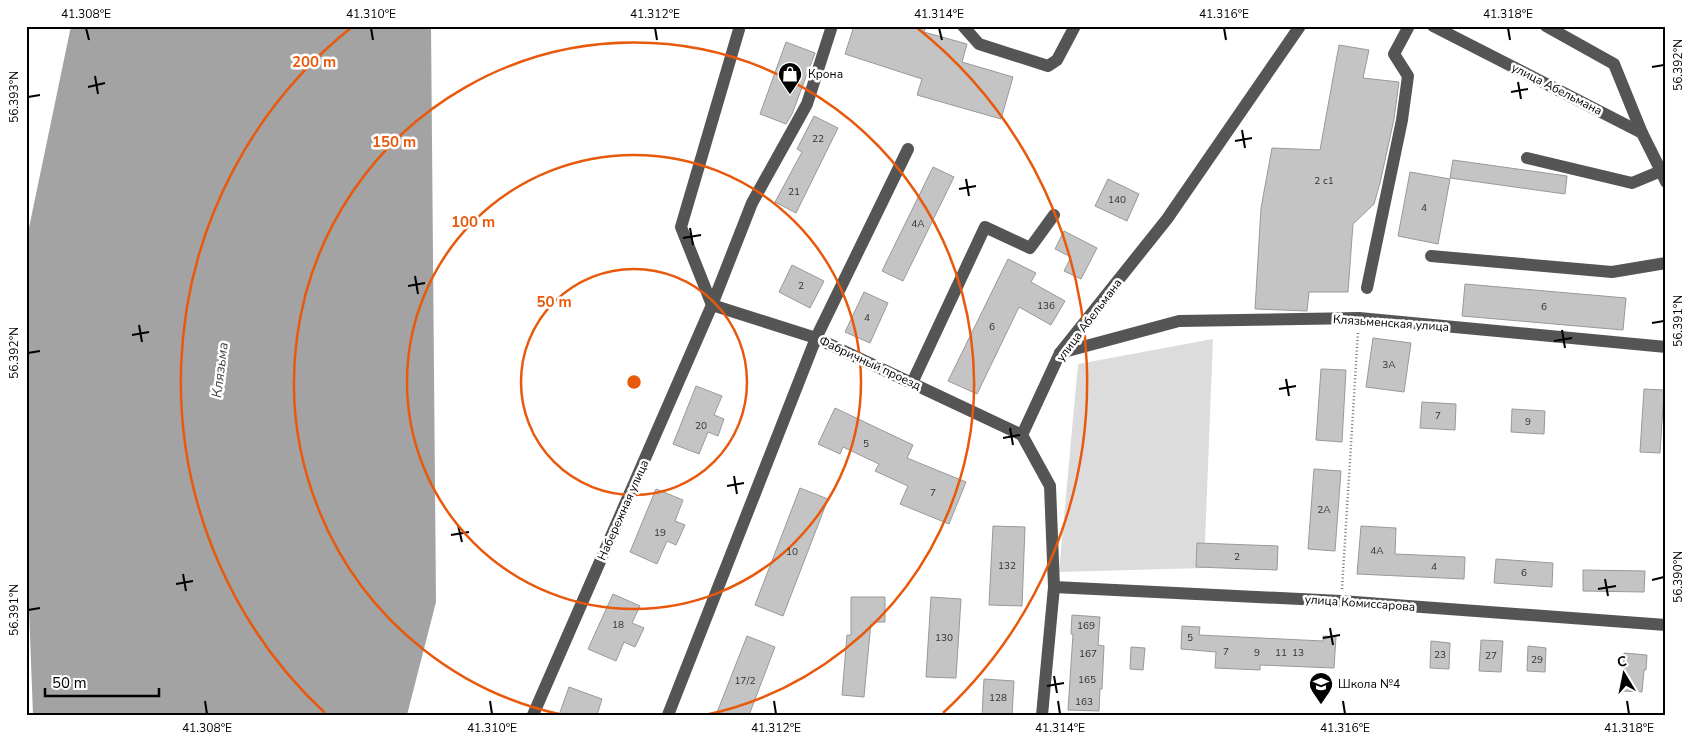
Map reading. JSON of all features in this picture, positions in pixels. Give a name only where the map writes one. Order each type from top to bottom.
[{"type":"street","points":[[712,305],[681,227],[740,26]]},
{"type":"street","name":"Набережная улица","points":[[533,715],[712,305],[752,203],[807,104],[832,26]]},
{"type":"street","points":[[963,26],[979,44],[1048,66],[1057,60],[1075,26]]},
{"type":"street","name":"улица Абельмана","points":[[1022,435],[1060,353],[1167,220],[1300,26]]},
{"type":"street","points":[[1367,288],[1402,120],[1408,76],[1394,54],[1409,26]]},
{"type":"street","name":"улица Абельмана","points":[[1433,26],[1642,133]]},
{"type":"street","points":[[1527,158],[1632,183],[1663,177],[1642,133],[1614,64],[1549,27]]},
{"type":"street","points":[[668,715],[816,338],[908,149]]},
{"type":"street","points":[[912,383],[985,227],[1030,248],[1054,215]]},
{"type":"street","points":[[1432,256],[1612,272],[1666,263]]},
{"type":"street","name":"Фабричный проезд","points":[[712,305],[816,338],[1022,435]]},
{"type":"street","name":"Клязьменская улица","points":[[1060,353],[1179,321],[1359,318],[1666,348]]},
{"type":"street","points":[[1022,435],[1050,486],[1054,587],[1042,715]]},
{"type":"street","name":"улица Комиссарова","points":[[1054,587],[1341,601],[1666,625]]},
{"type":"path","points":[[1341,601],[1359,318]]},
{"type":"shaded area","points":[[1213,339],[1204,568],[1059,572],[1078,364]]},
{"type":"water","name":"Клязьма","points":[[71,26],[431,26],[436,602],[407,715],[33,715],[26,531],[26,242]]},
{"type":"building","points":[[854,26],[926,26],[924,32],[967,44],[962,62],[1013,77],[1001,119],[917,95],[922,79],[845,54]]},
{"type":"building","points":[[786,42],[815,53],[792,114],[786,124],[760,114]]},
{"type":"building","points":[[1339,45],[1369,50],[1363,78],[1399,82],[1394,119],[1374,204],[1353,224],[1348,292],[1309,292],[1307,311],[1255,309],[1261,208],[1272,148],[1320,150]]},
{"type":"building","points":[[814,116],[838,128],[796,213],[775,202],[802,152],[797,149]]},
{"type":"building","points":[[1453,160],[1567,176],[1565,194],[1450,178]]},
{"type":"building","points":[[933,167],[954,177],[903,281],[882,271]]},
{"type":"building","points":[[1410,172],[1450,179],[1438,244],[1398,236]]},
{"type":"building","points":[[1108,179],[1139,194],[1127,221],[1095,206]]},
{"type":"building","points":[[1064,231],[1097,248],[1081,279],[1064,271],[1071,257],[1055,249]]},
{"type":"building","points":[[1008,259],[1036,273],[1031,282],[1065,301],[1051,325],[1019,307],[977,394],[948,381]]},
{"type":"building","points":[[792,265],[824,281],[810,308],[779,292]]},
{"type":"building","points":[[1465,284],[1626,298],[1623,330],[1462,316]]},
{"type":"building","points":[[864,292],[888,303],[870,343],[845,332]]},
{"type":"building","points":[[1373,338],[1411,343],[1404,392],[1366,387]]},
{"type":"building","points":[[1321,369],[1346,370],[1342,442],[1316,440]]},
{"type":"building","points":[[696,386],[722,396],[714,415],[724,419],[718,436],[708,432],[699,454],[673,444]]},
{"type":"building","points":[[1644,389],[1664,390],[1660,453],[1640,452]]},
{"type":"building","points":[[1422,402],[1456,404],[1455,430],[1420,428]]},
{"type":"building","points":[[835,408],[913,445],[907,458],[966,482],[949,524],[900,504],[908,486],[875,471],[879,464],[843,447],[840,454],[818,444]]},
{"type":"building","points":[[1512,409],[1545,411],[1544,434],[1511,432]]},
{"type":"building","points":[[1314,469],[1341,471],[1335,551],[1308,549]]},
{"type":"building","points":[[800,488],[828,499],[783,616],[755,605]]},
{"type":"building","points":[[656,489],[683,500],[675,521],[685,525],[676,545],[667,541],[657,564],[630,552]]},
{"type":"building","points":[[993,526],[1025,527],[1022,606],[989,605]]},
{"type":"building","points":[[1361,526],[1396,528],[1395,554],[1465,557],[1464,579],[1357,574]]},
{"type":"building","points":[[1197,543],[1278,546],[1277,570],[1196,567]]},
{"type":"building","points":[[1496,559],[1553,563],[1552,587],[1494,583]]},
{"type":"building","points":[[1583,570],[1645,571],[1644,592],[1583,591]]},
{"type":"building","points":[[613,594],[640,606],[632,623],[644,628],[635,647],[624,642],[616,661],[588,649]]},
{"type":"building","points":[[851,597],[885,597],[885,622],[871,622],[864,697],[842,695],[847,635],[851,635]]},
{"type":"building","points":[[931,597],[961,599],[956,678],[926,677]]},
{"type":"building","points":[[1072,615],[1100,617],[1098,645],[1104,646],[1099,711],[1068,710],[1073,634],[1071,634]]},
{"type":"building","points":[[1182,626],[1200,627],[1199,635],[1323,641],[1323,636],[1336,637],[1334,668],[1260,665],[1260,670],[1215,668],[1216,652],[1181,649]]},
{"type":"building","points":[[747,636],[775,647],[749,715],[716,715]]},
{"type":"building","points":[[1481,640],[1503,641],[1501,672],[1479,671]]},
{"type":"building","points":[[1431,641],[1450,643],[1449,669],[1430,668]]},
{"type":"building","points":[[1528,646],[1546,648],[1545,672],[1527,671]]},
{"type":"building","points":[[1131,647],[1145,648],[1143,670],[1130,669]]},
{"type":"building","points":[[1624,653],[1647,655],[1642,692],[1623,691]]},
{"type":"building","points":[[984,679],[1014,681],[1012,715],[982,715]]},
{"type":"building","points":[[569,687],[602,699],[597,715],[559,715]]},
{"type":"place","name":"Крона","points":[[790,95]]},
{"type":"place","name":"Школа №4","points":[[1321,705]]}]
